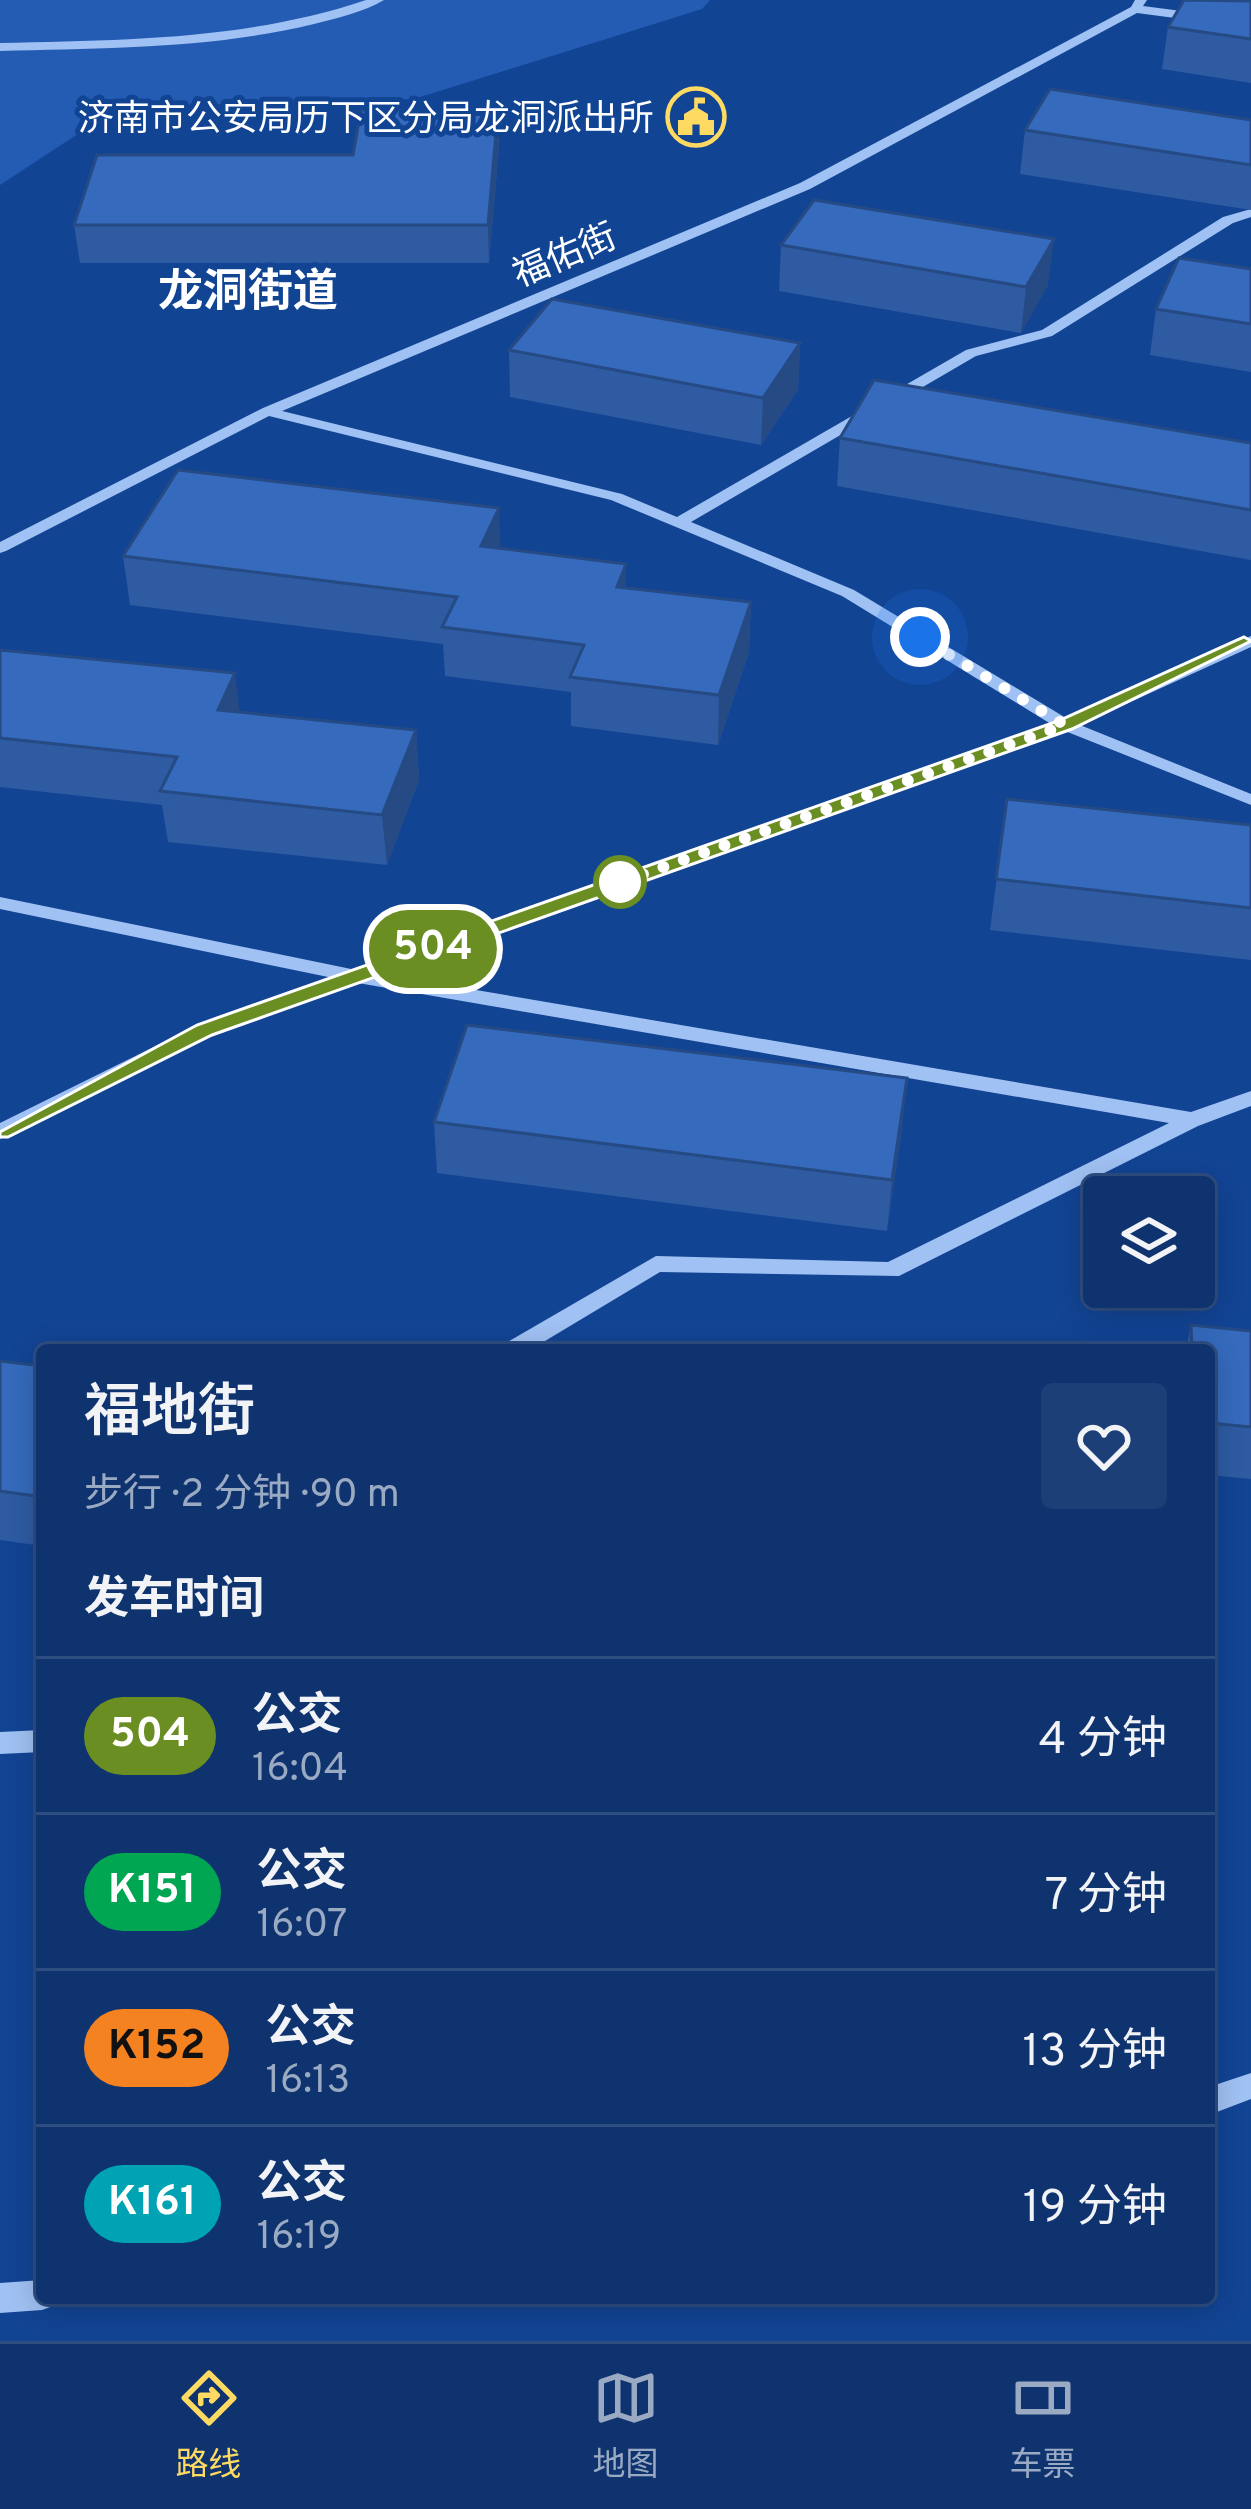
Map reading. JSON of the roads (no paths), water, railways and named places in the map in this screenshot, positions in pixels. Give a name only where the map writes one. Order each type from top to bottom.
[{"type":"street","points":[[0,47],[233,39],[324,21],[378,0]]},
{"type":"street","points":[[1138,4],[1251,24]]},
{"type":"street","name":"福佑街","points":[[0,548],[268,411],[805,186],[1138,4]]},
{"type":"street","points":[[678,523],[971,352],[1047,332],[1228,220],[1251,213]]},
{"type":"street","points":[[268,411],[616,497],[848,593],[1065,725],[1251,800]]},
{"type":"street","points":[[0,1132],[205,1030],[1065,725],[1251,641]]},
{"type":"street","points":[[0,903],[356,976],[1193,1120]]},
{"type":"street","points":[[522,1344],[656,1264],[891,1270],[1193,1120],[1251,1096]]},
{"type":"street","points":[[0,1744],[36,1741]]},
{"type":"street","points":[[1215,2100],[1251,2086]]},
{"type":"street","points":[[0,2298],[36,2295]]},
{"type":"place","name":"济南市公安局历下区分局龙洞派出所","points":[[696,117]]},
{"type":"district","name":"龙洞街道","points":[[248,290]]}]
